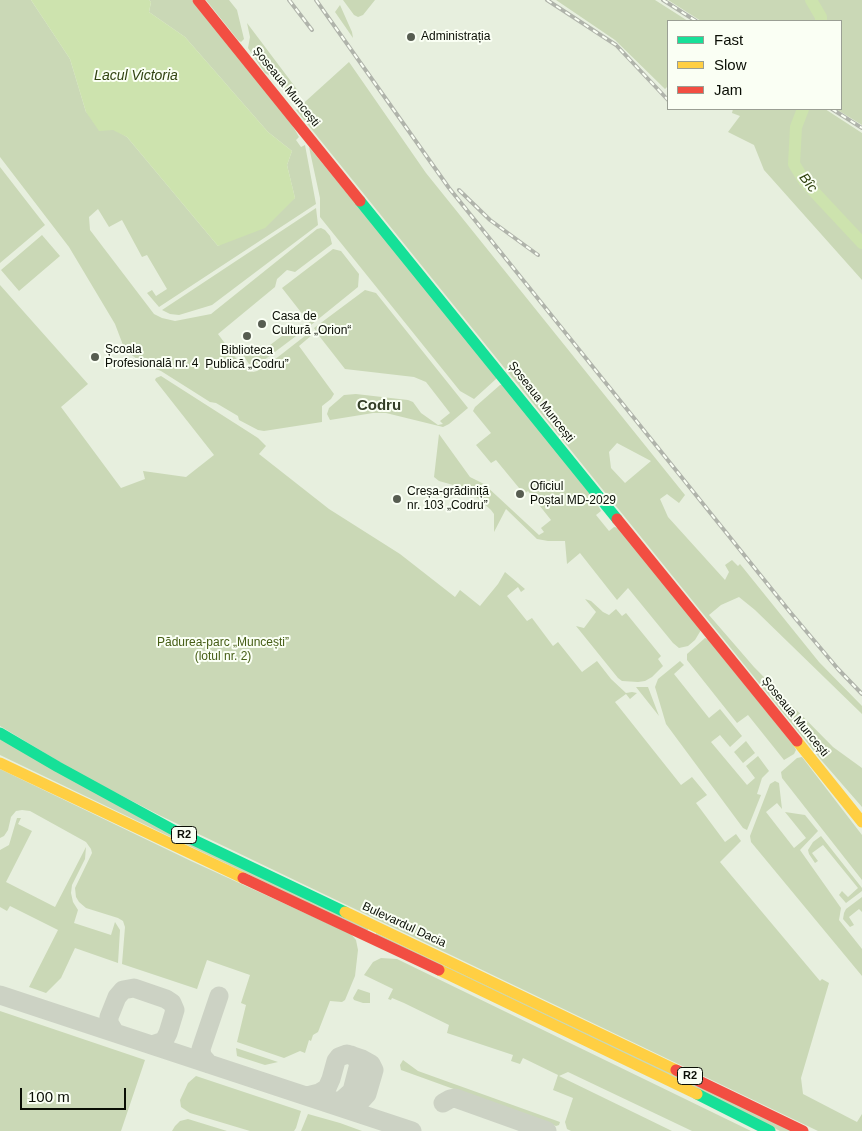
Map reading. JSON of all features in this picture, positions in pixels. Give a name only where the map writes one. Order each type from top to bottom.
[{"type":"main road","name":"Șoseaua Muncești","points":[[198,0],[862,822]]},
{"type":"main road","name":"Bulevardul Dacia","points":[[0,733],[177,832],[803,1131]]},
{"type":"main road","name":"R2","points":[[0,763],[732,1111],[770,1131]]},
{"type":"main road","points":[[369,938],[374,926]]},
{"type":"green space","points":[[0,0],[31,0],[70,59],[86,112],[127,137],[218,246],[295,198],[287,165],[292,151],[268,132],[185,37],[149,12],[151,2],[149,0],[192,0],[291,123],[299,137],[296,140],[301,147],[305,145],[316,204],[159,307],[147,293],[152,290],[156,296],[167,289],[147,255],[142,257],[122,220],[109,227],[98,209],[89,217],[90,230],[154,314],[175,321],[211,314],[317,229],[325,230],[330,236],[332,244],[295,272],[287,270],[277,279],[275,287],[218,334],[241,365],[253,372],[269,364],[310,332],[312,335],[299,346],[334,394],[322,406],[322,422],[264,431],[258,430],[239,420],[238,416],[216,403],[210,402],[161,371],[143,364],[128,352],[123,345],[115,324],[69,247],[0,157]]},
{"type":"green space","points":[[206,0],[229,0],[237,10],[244,39],[241,42],[238,40]]},
{"type":"green space","points":[[343,0],[375,0],[363,15],[358,17],[354,15]]},
{"type":"green space","points":[[556,0],[655,0],[686,20],[667,20],[667,87],[665,89],[615,40]]},
{"type":"green space","points":[[668,0],[862,0],[862,125],[838,110],[842,110],[842,20],[699,20]]},
{"type":"green space","points":[[340,5],[352,32],[353,38],[335,12]]},
{"type":"green space","points":[[247,23],[299,92],[290,95],[277,80],[265,73],[248,48],[250,37]]},
{"type":"green space","points":[[349,62],[426,173],[685,495],[679,503],[667,494],[660,499],[668,517],[725,580],[729,572],[725,565],[732,560],[738,566],[740,564],[819,662],[862,706],[862,714],[755,610],[739,597],[721,605],[709,615],[754,667],[833,747],[862,768],[862,807],[822,761],[296,110]],"holes":[[[617,443],[651,461],[625,483],[611,468],[609,452]]]},
{"type":"green space","points":[[733,110],[827,110],[862,133],[862,280],[764,170],[754,145],[728,132],[740,116],[732,113]]},
{"type":"green space","points":[[309,147],[496,374],[496,379],[474,399],[460,391],[320,217],[320,198]]},
{"type":"green space","points":[[0,167],[45,225],[0,263]]},
{"type":"green space","points":[[316,208],[318,225],[212,305],[179,315],[170,314],[162,310]]},
{"type":"green space","points":[[42,235],[60,256],[19,291],[1,270]]},
{"type":"green space","points":[[333,249],[341,251],[359,274],[358,287],[311,325],[282,288]]},
{"type":"green space","name":"Pădurea-parc „Muncești” (lotul nr. 2)","points":[[0,285],[88,384],[61,407],[121,488],[145,479],[143,471],[186,477],[214,455],[155,380],[161,376],[258,438],[266,446],[259,454],[329,509],[400,554],[455,597],[460,590],[480,606],[505,572],[525,589],[521,592],[518,587],[507,596],[527,621],[532,618],[553,646],[558,642],[582,672],[597,661],[611,679],[626,693],[637,693],[630,699],[626,694],[615,702],[681,785],[692,777],[707,795],[696,803],[725,842],[736,834],[741,841],[720,862],[820,981],[822,979],[829,983],[801,1078],[803,1094],[857,1122],[862,1114],[862,1131],[818,1131],[159,815],[78,773],[0,726]]},
{"type":"green space","points":[[365,290],[376,293],[468,408],[449,424],[443,427],[386,413],[373,413],[330,420],[327,414],[329,408],[344,395],[356,394],[408,400],[413,402],[421,413],[438,425],[443,424],[440,421],[450,413],[426,382],[414,377],[345,369],[320,337],[314,328]]},
{"type":"green space","points":[[291,329],[296,336],[259,364],[249,364],[243,355],[255,346],[261,352]]},
{"type":"green space","points":[[500,385],[504,385],[595,500],[601,511],[596,515],[609,531],[614,527],[619,528],[701,630],[695,640],[688,646],[679,648],[673,643],[628,588],[617,600],[580,553],[567,564],[565,541],[537,539],[506,509],[494,532],[494,514],[491,510],[467,489],[439,481],[434,477],[439,434],[470,477],[484,484],[539,535],[544,532],[541,528],[551,520],[528,491],[524,494],[496,460],[491,463],[476,445],[491,433],[473,411]]},
{"type":"green space","points":[[585,599],[591,601],[609,615],[616,609],[622,616],[626,613],[661,656],[658,659],[663,666],[652,677],[638,682],[622,681],[618,678],[576,626],[584,628],[596,612]]},
{"type":"green space","points":[[705,638],[708,639],[794,746],[796,750],[794,754],[784,760],[748,715],[737,723],[687,660],[687,654]]},
{"type":"green space","points":[[680,661],[684,665],[674,674],[709,718],[720,709],[742,736],[730,747],[720,735],[711,742],[747,785],[755,778],[746,766],[758,756],[769,771],[762,778],[757,794],[761,795],[747,830],[743,828],[666,724],[655,687],[658,679]]},
{"type":"green space","points":[[636,687],[648,687],[659,716]]},
{"type":"green space","points":[[0,739],[368,928],[368,930],[366,931],[0,755]]},
{"type":"green space","points":[[746,741],[755,753],[743,763],[734,752]]},
{"type":"green space","points":[[802,757],[862,835],[862,880],[782,778],[781,772],[797,758]]},
{"type":"green space","points":[[0,769],[191,861],[351,934],[356,940],[358,950],[355,976],[345,1000],[342,1002],[330,1001],[318,1032],[313,1035],[311,1041],[309,1040],[305,1053],[300,1051],[284,1058],[237,1042],[246,1005],[241,1003],[250,975],[207,960],[197,989],[122,964],[125,927],[123,921],[86,908],[76,897],[75,888],[92,853],[86,842],[30,811],[22,810],[16,811],[11,817],[8,830],[0,838]]},
{"type":"green space","points":[[775,781],[779,783],[782,809],[777,803],[766,812],[794,848],[806,838],[785,812],[805,815],[818,831],[800,850],[841,908],[839,920],[862,949],[862,976],[751,842],[750,836],[770,784]]},
{"type":"green space","points":[[17,818],[21,818],[18,824],[32,831],[6,882],[55,907],[86,847],[85,859],[72,885],[73,902],[78,910],[74,923],[111,935],[115,922],[120,930],[118,963],[75,948],[61,978],[46,993],[29,987],[58,930],[10,906],[7,911],[0,907],[0,850],[9,845]]},
{"type":"green space","points":[[821,836],[862,888],[862,891],[846,903],[839,895],[842,891],[848,897],[858,888],[823,845],[812,853],[818,861],[815,863],[809,854],[808,850],[813,842]]},
{"type":"green space","points":[[862,897],[862,912],[859,909],[849,917],[854,925],[850,927],[843,919],[844,913],[846,909]]},
{"type":"green space","points":[[376,933],[794,1131],[780,1131],[376,936]]},
{"type":"green space","points":[[381,958],[397,959],[751,1131],[692,1131],[568,1072],[559,1076],[672,1131],[571,1131],[567,1129],[565,1122],[573,1098],[553,1090],[558,1075],[523,1058],[520,1064],[511,1061],[513,1055],[447,1033],[449,1025],[404,1003],[392,998],[391,1000],[388,999],[393,989],[364,975],[373,962]]},
{"type":"green space","points":[[358,989],[370,993],[370,1003],[354,1000],[353,998]]},
{"type":"green space","points":[[0,1011],[145,1060],[121,1131],[0,1131]]},
{"type":"green space","points":[[236,1048],[278,1062],[265,1065],[237,1056]]},
{"type":"green space","points":[[403,1060],[418,1071],[560,1122],[559,1125],[556,1126],[401,1070],[400,1065]]},
{"type":"green space","points":[[196,1076],[301,1111],[296,1128],[294,1131],[250,1131],[190,1113],[181,1107],[180,1100],[188,1083]]},
{"type":"green space","points":[[308,1114],[340,1123],[362,1131],[301,1131]]},
{"type":"green space","points":[[188,1119],[227,1131],[172,1131],[180,1121]]},
{"type":"water","name":"Lacul Victoria","points":[[31,0],[149,0],[151,2],[149,12],[185,37],[268,132],[292,151],[287,165],[295,198],[265,228],[218,246],[127,137],[113,130],[99,131],[86,112],[70,59]]},
{"type":"waterway","name":"Bîc","points":[[811,0],[821,20]]},
{"type":"waterway","name":"Bîc","points":[[803,110],[796,127],[794,164],[805,182],[862,243]]},
{"type":"taxiway","points":[[115,1033],[109,1023],[109,1017],[117,997],[123,990],[134,988],[166,999],[172,1003],[175,1010],[164,1041],[152,1045]]},
{"type":"taxiway","points":[[0,995],[412,1131]]},
{"type":"taxiway","points":[[209,1064],[202,1056],[201,1049],[219,996]]},
{"type":"taxiway","points":[[307,1096],[319,1093],[327,1088],[339,1057],[347,1054],[362,1059],[371,1064],[374,1070],[367,1094],[357,1105],[343,1108]]},
{"type":"taxiway","points":[[328,1103],[342,1100],[352,1091],[359,1064],[355,1057],[351,1055]]},
{"type":"taxiway","points":[[443,1103],[455,1098],[547,1131]]},
{"type":"railway","points":[[289,0],[312,30]]},
{"type":"railway","points":[[316,0],[449,188],[790,612],[838,669],[862,694]]},
{"type":"railway","points":[[547,0],[616,45],[667,99]]},
{"type":"railway","points":[[663,0],[694,20]]},
{"type":"railway","points":[[834,110],[862,128]]},
{"type":"railway","points":[[459,190],[490,220],[538,255]]},
{"type":"traffic: fast","points":[[360,201],[617,519]]},
{"type":"traffic: fast","points":[[0,733],[177,832],[345,912]]},
{"type":"traffic: fast","points":[[697,1094],[770,1131]]},
{"type":"traffic: slow","points":[[797,741],[862,822]]},
{"type":"traffic: slow","points":[[0,763],[243,878]]},
{"type":"traffic: slow","points":[[345,912],[676,1070]]},
{"type":"traffic: slow","points":[[439,970],[697,1094]]},
{"type":"traffic: jam","points":[[198,0],[360,201]]},
{"type":"traffic: jam","points":[[617,519],[797,741]]},
{"type":"traffic: jam","points":[[243,878],[439,970]]},
{"type":"traffic: jam","points":[[676,1070],[803,1131]]},
{"type":"place","name":"Administrația","points":[[411,37]]},
{"type":"place","name":"Casa de Cultură „Orion“","points":[[262,324]]},
{"type":"place","name":"Biblioteca Publică „Codru”","points":[[247,336]]},
{"type":"place","name":"Școala Profesională nr. 4","points":[[95,357]]},
{"type":"place","name":"Oficiul Poștal MD-2029","points":[[520,494]]},
{"type":"place","name":"Creșa-grădiniță nr. 103 „Codru”","points":[[397,499]]},
{"type":"district","name":"Codru","points":[[379,406]]}]
